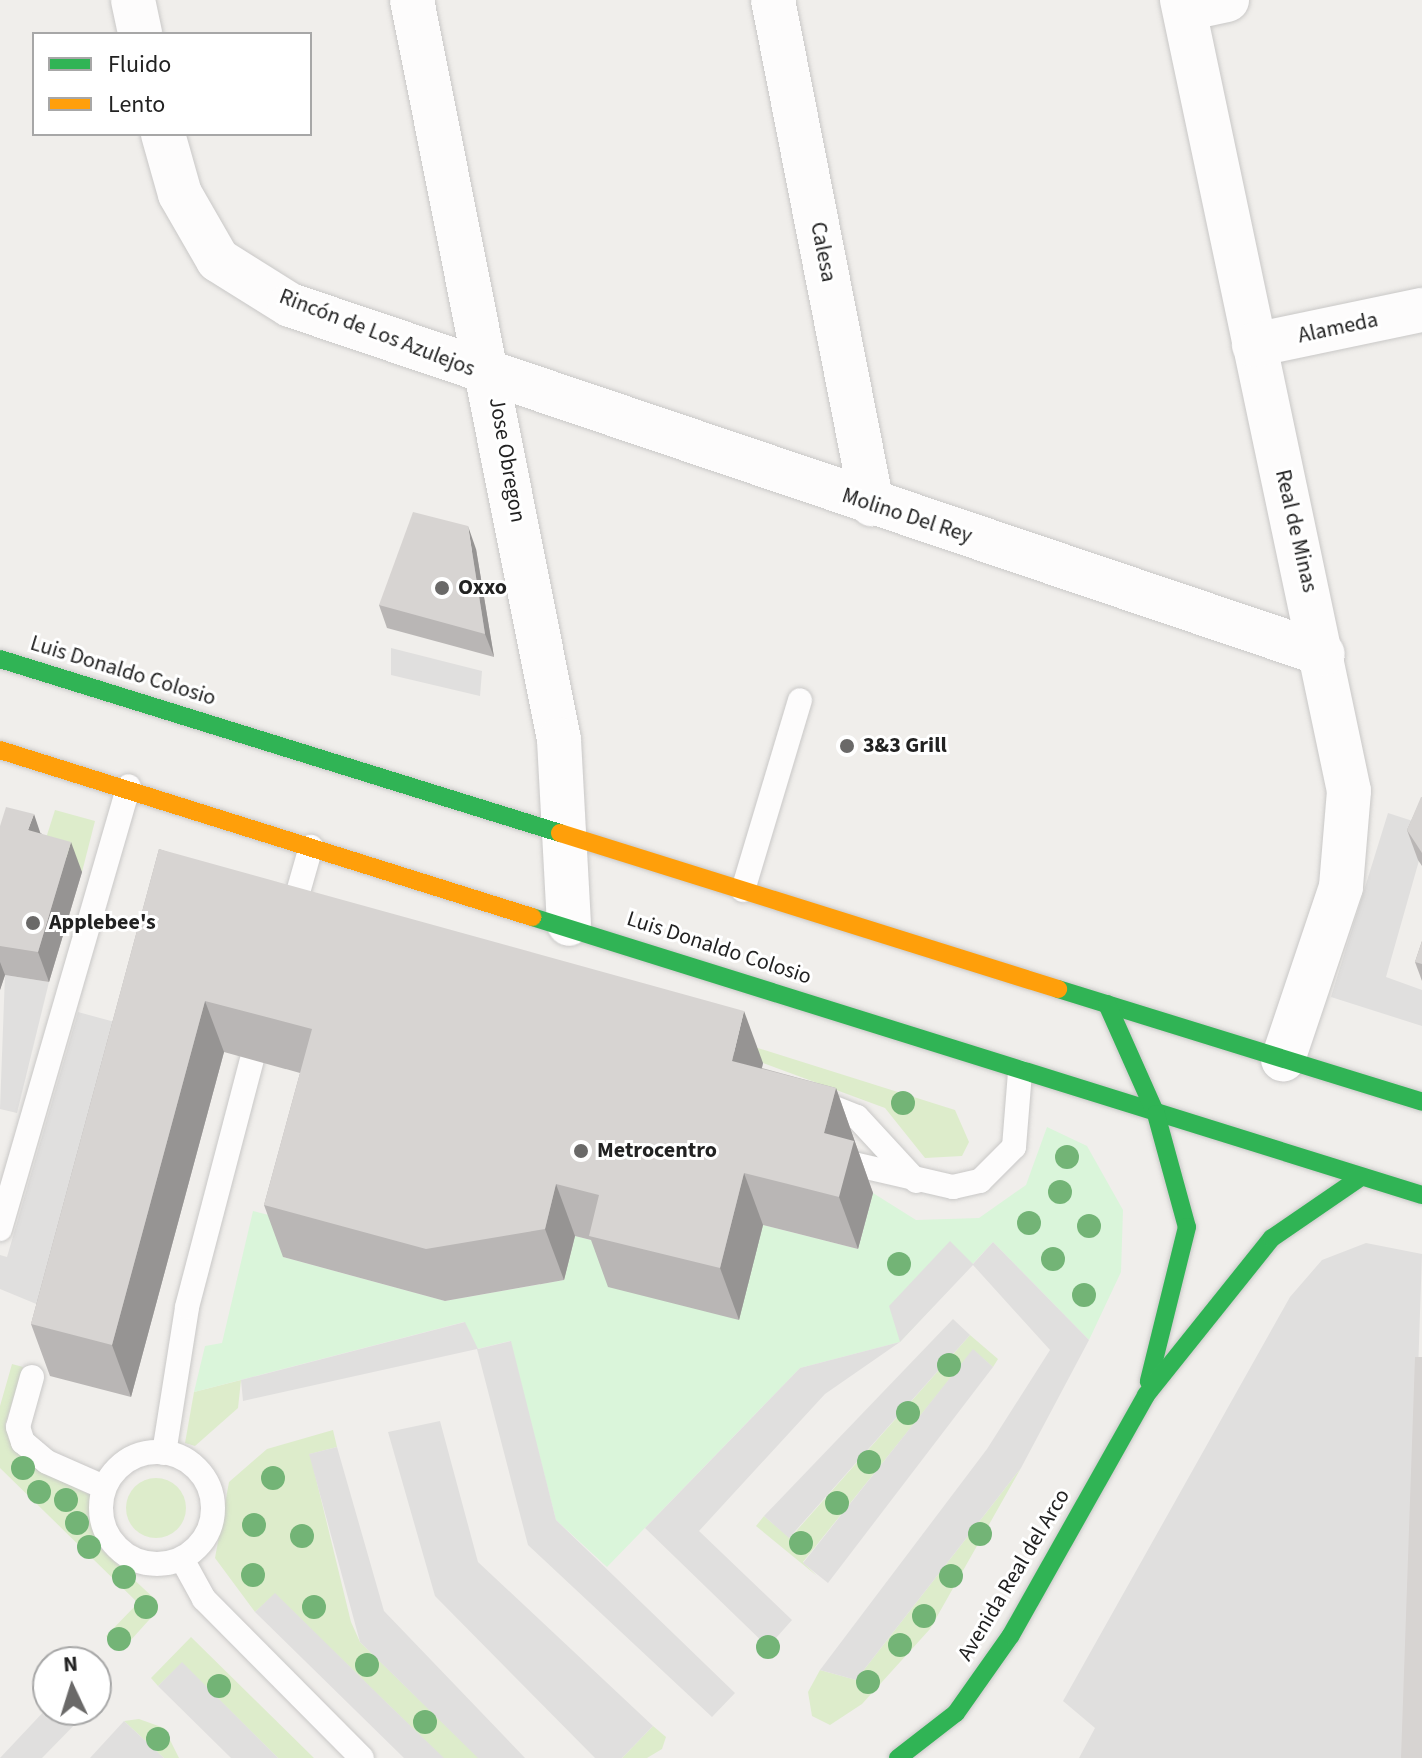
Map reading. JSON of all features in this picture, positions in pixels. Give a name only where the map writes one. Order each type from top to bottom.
[{"type":"main road","name":"Luis Donaldo Colosio","points":[[0,659],[1422,1102]]},
{"type":"main road","name":"Luis Donaldo Colosio","points":[[0,750],[129,786],[311,847],[569,924],[1020,1072],[1422,1195]]},
{"type":"main road","name":"Avenida Real del Arco","points":[[1107,1004],[1156,1114],[1187,1227],[1146,1395]]},
{"type":"main road","name":"Avenida Real del Arco","points":[[898,1758],[956,1713],[1011,1635],[1146,1395],[1272,1238],[1361,1177]]},
{"type":"street","points":[[133,0],[140,32]]},
{"type":"street","name":"Jose Obregon","points":[[412,0],[492,376],[559,740],[569,924]]},
{"type":"street","name":"Calesa","points":[[773,0],[872,504]]},
{"type":"street","points":[[1184,4],[1227,0]]},
{"type":"street","name":"Real de Minas","points":[[1184,4],[1254,345],[1323,654],[1349,791],[1341,887],[1283,1059]]},
{"type":"street","name":"Rincón de Los Azulejos","points":[[164,136],[180,194],[218,260],[290,305],[492,376]]},
{"type":"street","name":"Alameda","points":[[1254,345],[1422,310]]},
{"type":"street","name":"Molino Del Rey","points":[[492,376],[1323,654]]},
{"type":"lane","points":[[743,890],[800,700]]},
{"type":"lane","points":[[0,1229],[129,786]]},
{"type":"lane","points":[[287,931],[311,847]]},
{"type":"lane","points":[[164,1453],[187,1307],[252,1060]]},
{"type":"lane","points":[[849,1163],[916,1181],[953,1187],[1000,1169],[1020,1119],[1020,1072]]},
{"type":"lane","points":[[784,1091],[857,1117],[916,1181]]},
{"type":"lane","points":[[32,1377],[18,1427],[23,1442],[47,1462],[104,1487]]},
{"type":"lane","points":[[164,1453],[190,1463],[212,1495],[207,1533],[182,1559],[157,1564],[119,1550],[100,1516],[104,1487],[133,1457],[164,1453]]},
{"type":"lane","points":[[182,1559],[204,1599],[362,1758]]},
{"type":"green space","points":[[55,810],[95,821],[82,872],[39,860]]},
{"type":"green space","points":[[745,1044],[955,1110],[969,1142],[962,1156],[925,1158],[885,1108],[763,1063]]},
{"type":"green space","points":[[1047,1127],[1087,1146],[1123,1210],[1121,1272],[1089,1340],[993,1242],[900,1342],[800,1368],[607,1567],[556,1520],[510,1341],[477,1349],[464,1322],[194,1392],[205,1346],[222,1343],[253,1211],[292,1221],[283,1257],[445,1301],[564,1280],[575,1236],[618,1247],[763,1225],[858,1249],[873,1193],[916,1220],[979,1218],[1026,1185]]},
{"type":"green space","points":[[970,1335],[998,1359],[993,1367],[973,1350],[803,1562],[817,1576],[756,1526],[764,1516],[790,1538]]},
{"type":"green space","points":[[12,1364],[23,1367],[5,1425],[9,1440],[36,1468],[90,1495],[101,1549],[157,1601],[158,1610],[121,1651],[106,1636],[138,1603],[0,1468],[0,1406]]},
{"type":"green space","points":[[241,1380],[238,1408],[195,1446],[185,1443],[194,1392]]},
{"type":"green space","points":[[333,1430],[337,1447],[310,1454],[351,1622],[360,1642],[479,1758],[443,1758],[275,1594],[255,1612],[215,1558],[229,1482],[267,1449]]},
{"type":"green space","points":[[1021,1468],[930,1629],[862,1704],[830,1725],[812,1716],[808,1692],[820,1670],[856,1680]]},
{"type":"green space","points":[[156,1478],[177,1487],[186,1508],[177,1529],[156,1538],[135,1529],[126,1508],[135,1487]]},
{"type":"green space","points":[[191,1637],[314,1758],[278,1758],[182,1663],[158,1686],[151,1678]]},
{"type":"green space","points":[[139,1719],[164,1728],[179,1758],[164,1758],[124,1721]]},
{"type":"green space","points":[[653,1726],[666,1737],[662,1749],[647,1758],[622,1758]]},
{"type":"shaded area","points":[[391,648],[482,671],[480,696],[391,675]]},
{"type":"shaded area","points":[[1388,813],[1422,824],[1422,850],[1386,977],[1422,990],[1422,1026],[1331,997]]},
{"type":"shaded area","points":[[5,975],[49,982],[17,1113],[0,1109]]},
{"type":"shaded area","points":[[78,1012],[122,1024],[46,1308],[0,1289],[0,1255],[7,1257]]},
{"type":"shaded area","points":[[950,1241],[973,1264],[993,1242],[1089,1340],[1021,1468],[856,1680],[820,1670],[987,1449],[1050,1350],[973,1265],[900,1342],[889,1306]]},
{"type":"shaded area","points":[[1366,1243],[1422,1254],[1405,1758],[1079,1758],[1095,1728],[1063,1701],[1290,1297],[1322,1260]]},
{"type":"shaded area","points":[[953,1319],[970,1335],[789,1538],[764,1516]]},
{"type":"shaded area","points":[[465,1322],[478,1349],[511,1341],[556,1520],[735,1693],[712,1717],[528,1545],[477,1349],[243,1401],[241,1380]]},
{"type":"shaded area","points":[[900,1342],[825,1394],[699,1531],[792,1620],[768,1647],[645,1528],[800,1368]]},
{"type":"shaded area","points":[[973,1349],[993,1367],[828,1583],[803,1563]]},
{"type":"shaded area","points":[[440,1421],[478,1562],[653,1726],[622,1758],[595,1758],[435,1596],[388,1432]]},
{"type":"shaded area","points":[[337,1447],[384,1611],[525,1758],[478,1758],[360,1642],[309,1454]]},
{"type":"shaded area","points":[[275,1593],[444,1758],[404,1758],[255,1612]]},
{"type":"shaded area","points":[[182,1662],[278,1758],[231,1758],[158,1686]]},
{"type":"shaded area","points":[[124,1721],[164,1758],[90,1758]]},
{"type":"shaded area","points":[[32,1724],[73,1726],[42,1758],[0,1758]]},
{"type":"building","name":"Oxxo","points":[[413,512],[468,526],[485,634],[379,605]]},
{"type":"building","points":[[1422,797],[1422,853],[1407,830]]},
{"type":"building","name":"Applebee's","points":[[6,807],[34,814],[28,830],[71,842],[38,952],[0,946],[0,826]]},
{"type":"building","name":"Metrocentro","points":[[159,849],[744,1011],[732,1061],[836,1088],[824,1133],[854,1141],[839,1197],[744,1173],[720,1268],[589,1236],[599,1195],[556,1184],[545,1229],[426,1249],[264,1205],[312,1029],[205,1001],[112,1345],[31,1324]]},
{"type":"building","points":[[1422,941],[1422,964],[1415,962]]},
{"type":"building","points":[[1415,1357],[1422,1357],[1422,1758],[1401,1758]]},
{"type":"traffic: fast","points":[[0,659],[560,833]]},
{"type":"traffic: fast","points":[[532,917],[1422,1195]]},
{"type":"traffic: fast","points":[[1058,989],[1422,1102]]},
{"type":"traffic: fast","points":[[1107,1004],[1156,1114],[1187,1227],[1149,1381]]},
{"type":"traffic: fast","points":[[898,1758],[956,1713],[1011,1635],[1146,1395],[1272,1238],[1361,1177]]},
{"type":"traffic: slow","points":[[0,750],[532,917]]},
{"type":"traffic: slow","points":[[560,833],[1058,989]]},
{"type":"place","name":"Oxxo","points":[[442,588]]},
{"type":"place","name":"3&3 Grill","points":[[847,746]]},
{"type":"place","name":"Applebee's","points":[[33,923]]},
{"type":"place","name":"Metrocentro","points":[[581,1151]]}]
